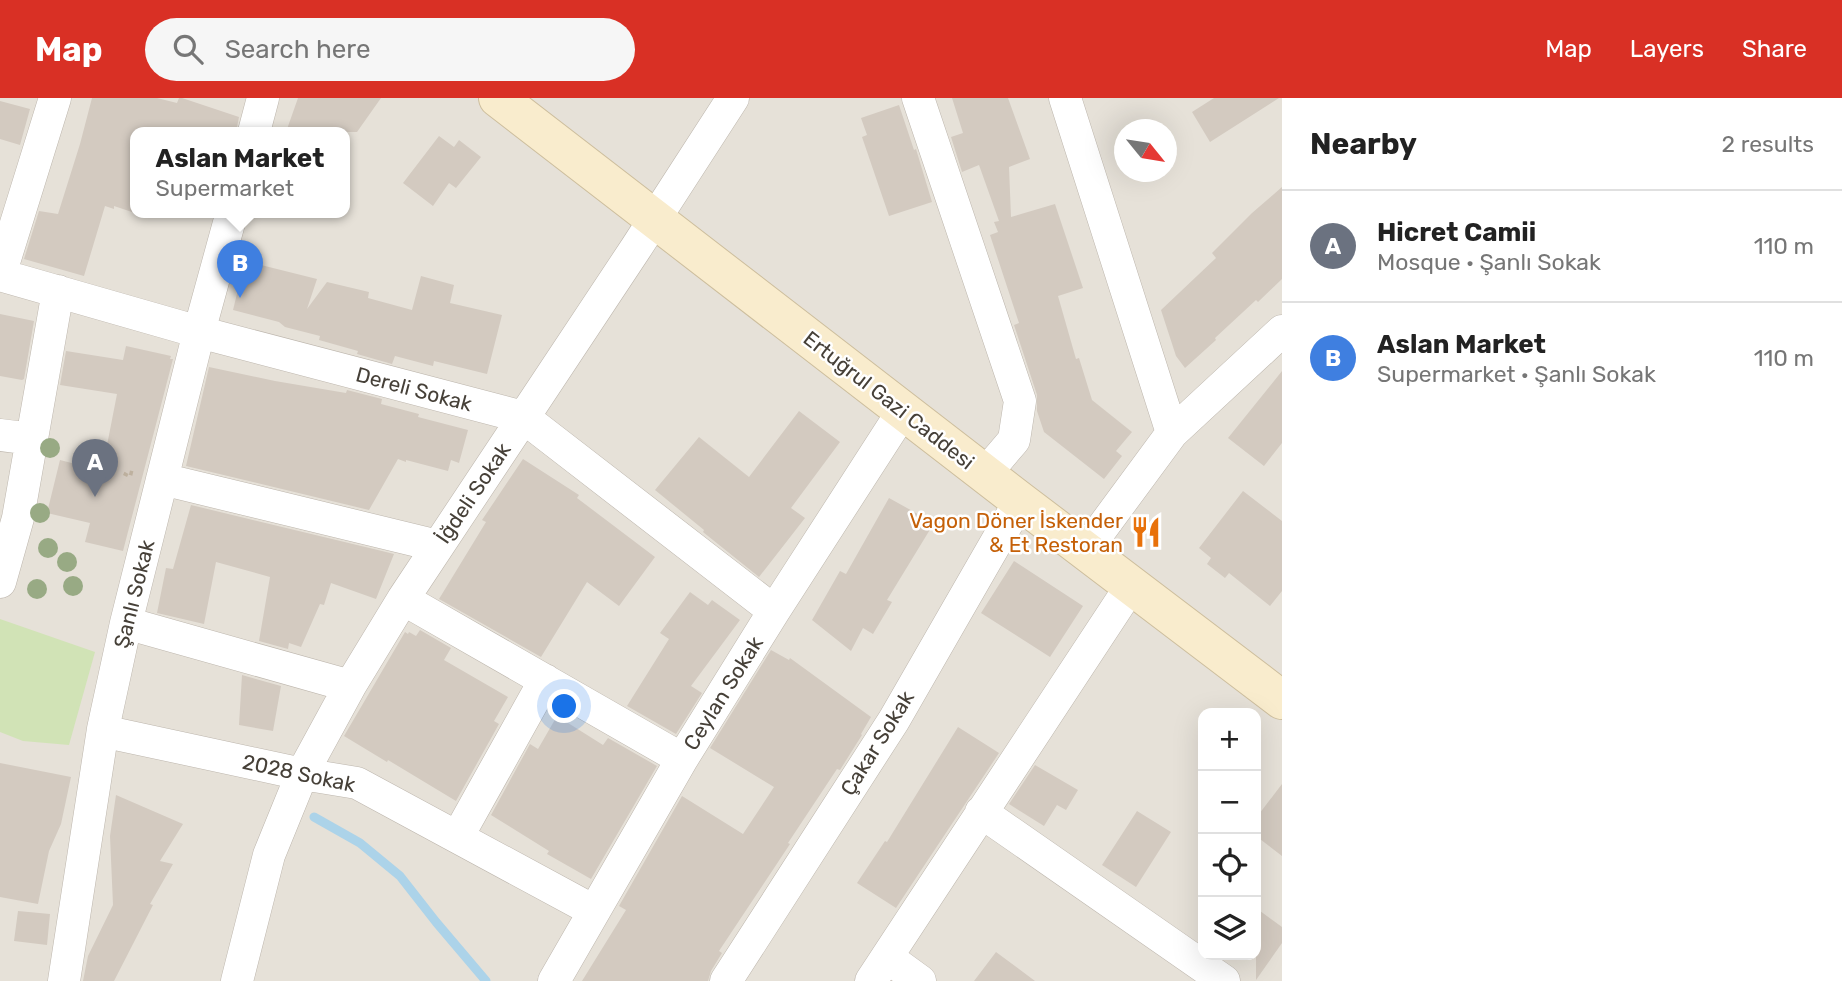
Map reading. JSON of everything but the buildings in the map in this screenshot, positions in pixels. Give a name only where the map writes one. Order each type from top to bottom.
[{"type":"main road","name":"Ertuğrul Gazi Caddesi","points":[[498,98],[1130,586],[1282,700]]},
{"type":"street","points":[[0,275],[55,98]]},
{"type":"street","points":[[255,127],[263,98]]},
{"type":"street","name":"İğdeli Sokak","points":[[237,981],[269,855],[302,774],[350,686],[403,599],[656,219],[733,98]]},
{"type":"street","points":[[918,98],[1020,401],[1014,440],[985,474]]},
{"type":"street","points":[[1065,98],[1172,433]]},
{"type":"street","name":"Şanlı Sokak","points":[[64,981],[103,729],[126,623],[230,218]]},
{"type":"street","name":"Dereli Sokak","points":[[0,275],[199,332],[523,417],[774,611]]},
{"type":"street","points":[[0,582],[18,518],[58,291]]},
{"type":"street","points":[[1085,551],[1172,433],[1278,343]]},
{"type":"street","name":"Ceylan Sokak","points":[[554,981],[682,760],[903,411]]},
{"type":"street","points":[[0,435],[32,439]]},
{"type":"street","points":[[162,479],[438,546]]},
{"type":"street","name":"Çakar Sokak","points":[[726,981],[894,720],[1020,501]]},
{"type":"street","points":[[920,981],[879,969],[1130,586]]},
{"type":"street","points":[[403,599],[682,760]]},
{"type":"street","points":[[126,623],[350,686]]},
{"type":"street","points":[[458,836],[545,680]]},
{"type":"street","name":"2028 Sokak","points":[[103,729],[302,774],[357,783],[594,911]]},
{"type":"street","points":[[981,811],[1223,981]]},
{"type":"shaded area","points":[[0,98],[1282,98],[1282,981],[0,981]]},
{"type":"green space","points":[[0,619],[95,652],[69,745],[23,741],[0,732]]},
{"type":"waterway","points":[[314,817],[360,843],[400,876],[486,981]]},
{"type":"place","name":"Aslan Market","points":[[240,298]]},
{"type":"place","name":"Hicret Camii","points":[[95,497]]},
{"type":"place","name":"Vagon Döner İskender & Et Restoran","points":[[1146,532]]}]
